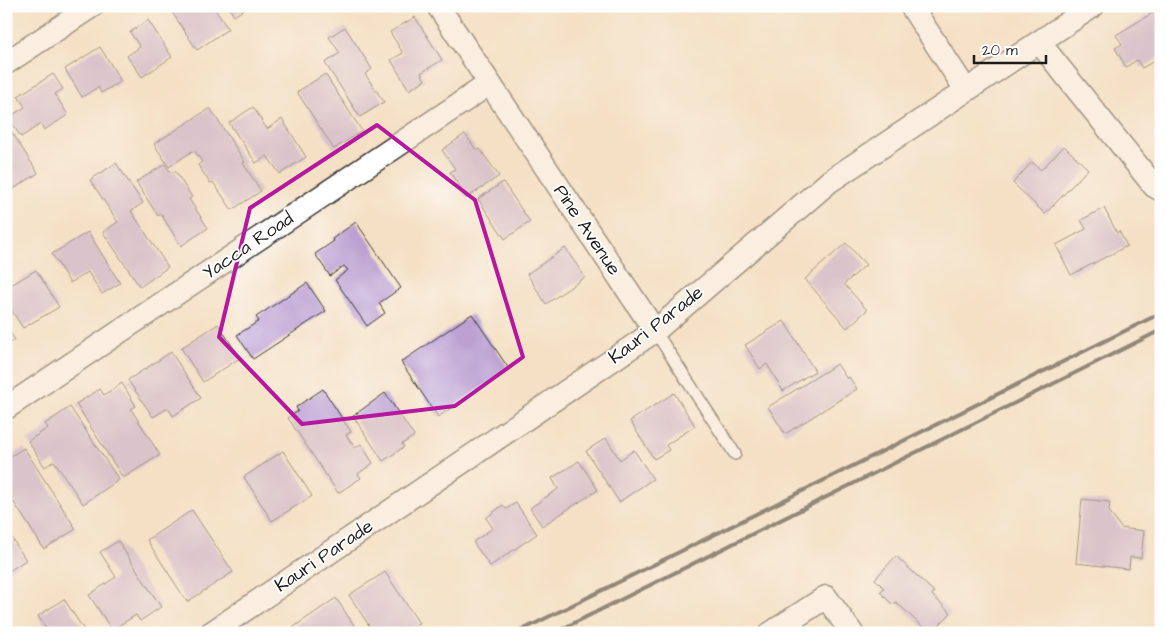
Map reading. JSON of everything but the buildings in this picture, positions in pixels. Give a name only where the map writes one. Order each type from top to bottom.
[{"type":"street","points":[[6,63],[92,6]]},
{"type":"street","name":"Pine Avenue","points":[[438,6],[655,331]]},
{"type":"street","points":[[911,6],[966,90]]},
{"type":"street","name":"Kauri Parade","points":[[211,633],[655,331],[830,181],[1093,6]]},
{"type":"street","points":[[1038,42],[1154,186],[1161,190]]},
{"type":"street","name":"Yacca Road","points":[[6,408],[489,84]]},
{"type":"street","points":[[771,633],[826,597],[852,633]]},
{"type":"lane","name":"Pine Avenue","points":[[655,331],[735,454]]},
{"type":"highlighted area","points":[[377,125],[475,200],[523,357],[455,406],[302,424],[219,337],[250,208]]},
{"type":"railway","points":[[516,633],[1161,313]]},
{"type":"railway","points":[[554,633],[1161,330]]}]
